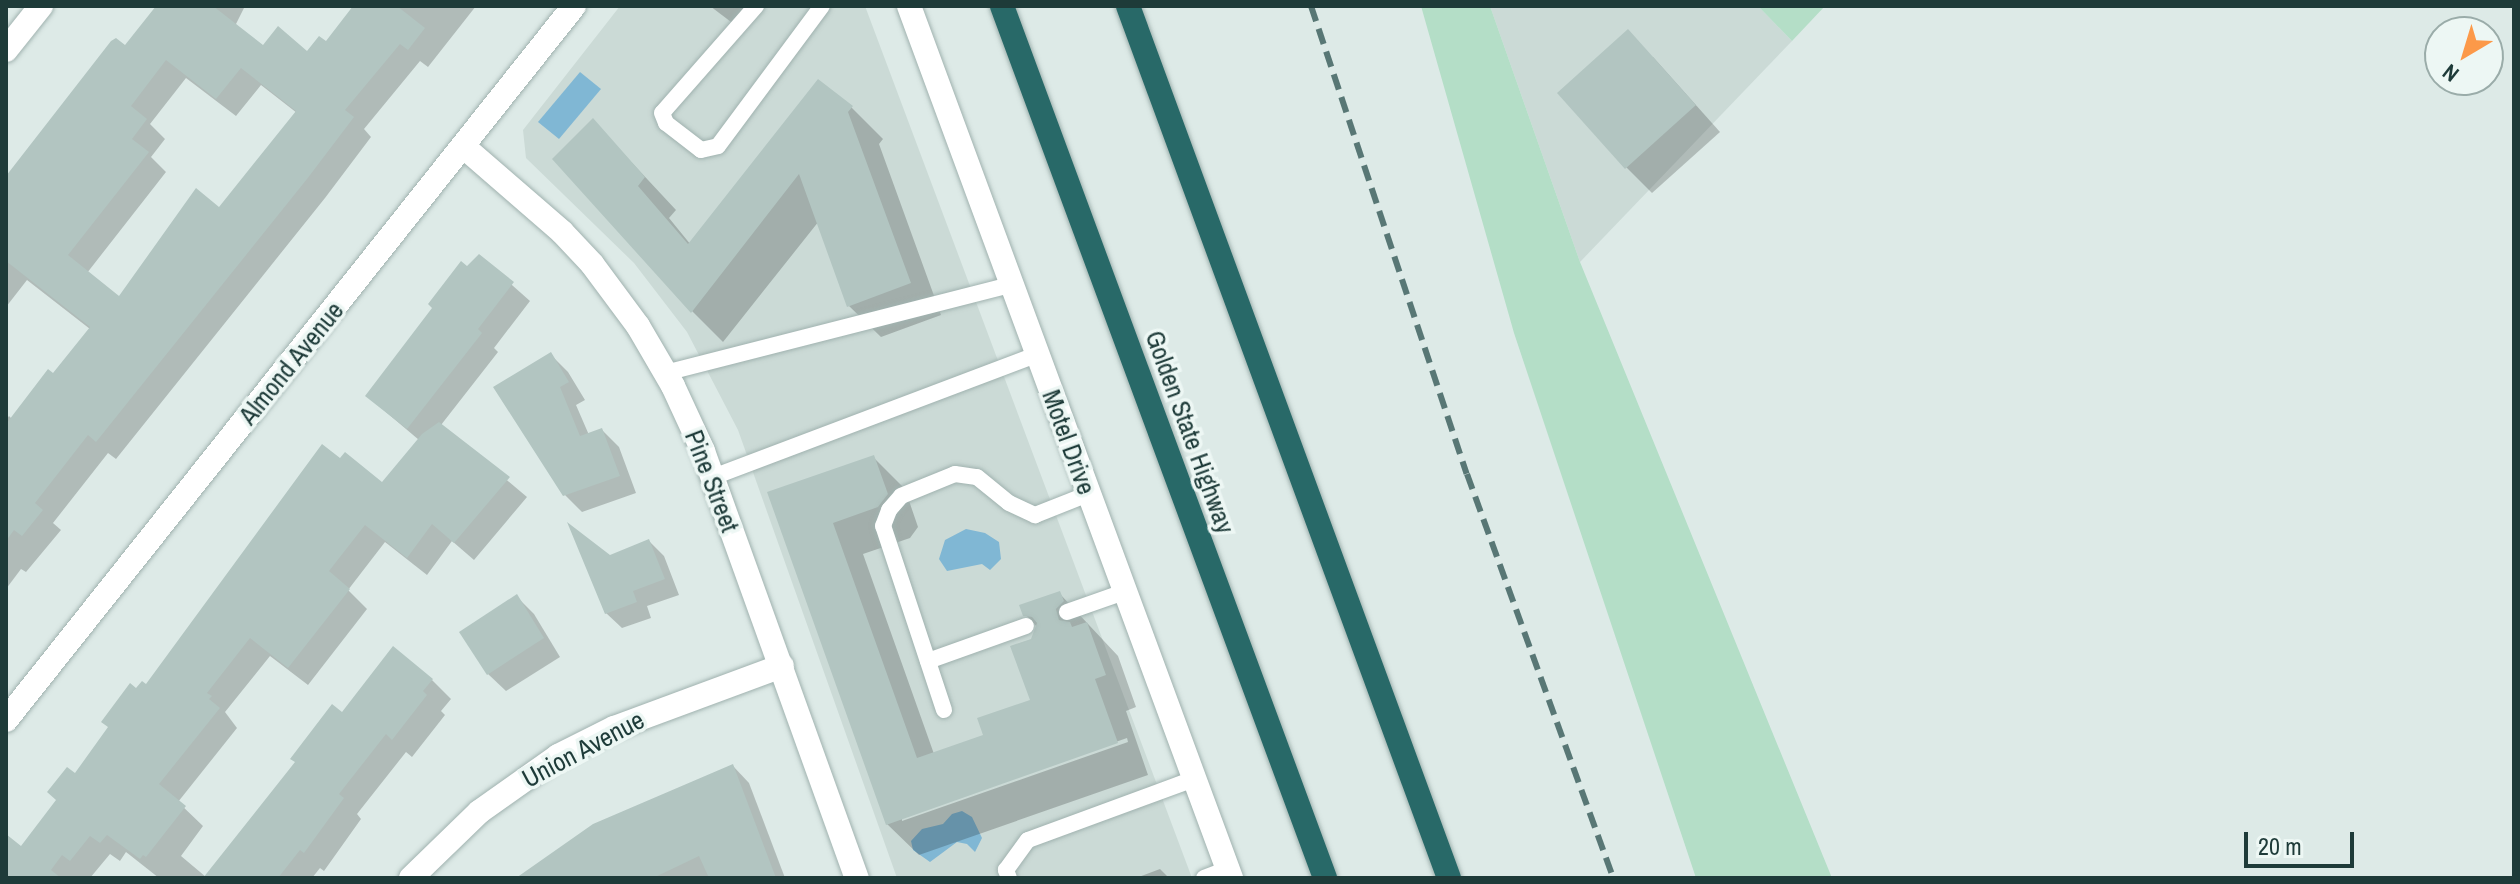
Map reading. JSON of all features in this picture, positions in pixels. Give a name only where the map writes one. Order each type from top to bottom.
[{"type":"highway","name":"Golden State Highway","points":[[1002,6],[1325,878]]},
{"type":"highway","points":[[1128,6],[1449,878]]},
{"type":"street","points":[[6,50],[41,6]]},
{"type":"street","name":"Almond Avenue","points":[[6,720],[574,6]]},
{"type":"street","name":"Motel Drive","points":[[909,6],[1230,874]]},
{"type":"street","name":"Pine Street","points":[[464,147],[550,221],[592,264],[638,326],[665,373],[713,477],[857,878]]},
{"type":"street","name":"Union Avenue","points":[[411,878],[479,812],[558,756],[614,728],[782,666]]},
{"type":"lane","points":[[756,6],[662,113],[666,123],[701,150],[718,146],[822,6]]},
{"type":"lane","points":[[665,373],[1011,285]]},
{"type":"lane","points":[[713,477],[1036,355]]},
{"type":"lane","points":[[944,710],[883,526],[889,510],[901,496],[955,474],[977,477],[1009,503],[1035,515],[1088,494]]},
{"type":"lane","points":[[1067,612],[1124,592]]},
{"type":"lane","points":[[928,661],[1026,626]]},
{"type":"lane","points":[[1009,878],[1006,870],[1028,840],[1194,779]]},
{"type":"lane","points":[[1204,878],[1230,874]]},
{"type":"shaded area","points":[[620,6],[865,6],[1192,878],[897,878],[738,430],[687,332],[634,263],[526,158],[523,130]]},
{"type":"shaded area","points":[[1490,6],[1758,6],[1792,41],[1580,262]]},
{"type":"green space","points":[[1421,6],[1490,6],[1580,262],[1832,878],[1696,878],[1514,333]]},
{"type":"green space","points":[[1758,6],[1825,6],[1792,41]]},
{"type":"water","points":[[580,72],[601,89],[559,139],[538,122]]},
{"type":"water","points":[[966,529],[985,533],[999,542],[1001,559],[990,570],[982,564],[947,571],[939,559],[945,540]]},
{"type":"water","points":[[962,811],[972,817],[982,838],[975,852],[967,844],[957,842],[930,862],[913,850],[911,841],[922,829],[943,824],[952,814]]},
{"type":"building","points":[[156,6],[213,6],[263,45],[278,26],[307,51],[319,36],[326,41],[353,6],[397,6],[425,28],[408,50],[400,44],[345,110],[354,117],[307,179],[96,442],[88,435],[35,503],[43,510],[22,536],[14,530],[6,541],[6,424],[48,369],[53,373],[90,327],[6,261],[6,176],[111,41],[116,38],[125,45]],"holes":[[[166,60],[216,99],[241,68],[296,111],[219,207],[196,188],[119,296],[68,255],[149,152],[132,139],[147,119],[131,106]]]},
{"type":"building","points":[[1628,29],[1696,105],[1625,169],[1557,93]]},
{"type":"building","points":[[818,79],[853,106],[848,112],[911,283],[847,307],[799,174],[691,313],[552,159],[593,118],[645,177],[638,186],[688,244]]},
{"type":"building","points":[[479,254],[514,282],[478,329],[482,333],[407,429],[365,396],[432,308],[428,304],[461,261],[467,266]]},
{"type":"building","points":[[551,352],[569,382],[560,387],[580,436],[602,428],[620,476],[563,496],[493,387]]},
{"type":"building","points":[[439,422],[510,477],[454,543],[432,524],[407,558],[365,525],[329,571],[350,589],[288,668],[250,638],[207,693],[212,696],[209,699],[220,708],[159,784],[186,806],[146,857],[143,855],[140,859],[107,835],[100,843],[90,836],[70,861],[62,855],[51,870],[61,878],[6,878],[6,834],[21,846],[56,800],[47,792],[67,767],[75,773],[108,727],[101,722],[130,683],[136,688],[142,681],[146,684],[322,444],[340,458],[345,452],[382,482],[422,434]]},
{"type":"building","points":[[874,455],[888,494],[878,507],[833,523],[917,758],[983,735],[977,718],[1030,700],[1010,646],[1031,639],[1037,623],[1032,617],[1023,616],[1019,605],[1060,591],[1064,601],[1056,609],[1059,620],[1070,622],[1072,627],[1087,622],[1106,675],[1095,679],[1118,743],[886,825],[767,492]]},
{"type":"building","points":[[567,522],[610,555],[649,539],[665,579],[633,591],[637,602],[605,614]]},
{"type":"building","points":[[517,594],[544,638],[487,675],[459,632]]},
{"type":"building","points":[[393,646],[433,679],[423,691],[427,695],[392,740],[386,734],[339,794],[344,798],[304,853],[300,850],[278,878],[203,878],[295,762],[290,759],[332,704],[342,712]]},
{"type":"building","points":[[733,764],[776,878],[709,878],[699,856],[653,878],[516,878],[593,824]]},
{"type":"railway","points":[[1311,6],[1467,474],[1613,878]]}]
